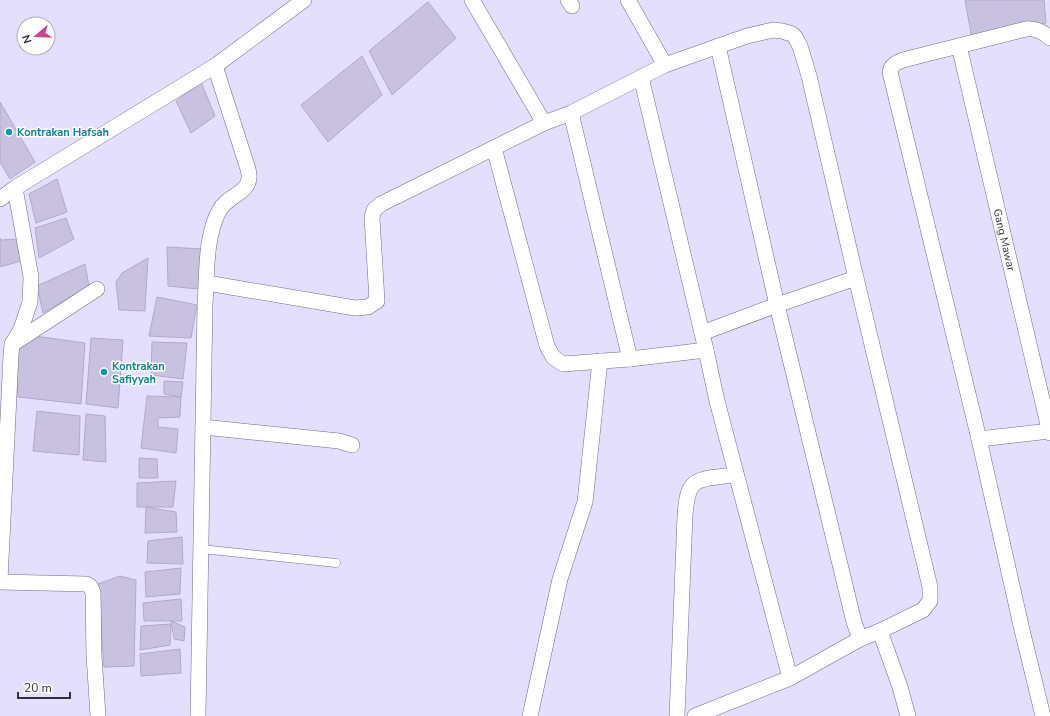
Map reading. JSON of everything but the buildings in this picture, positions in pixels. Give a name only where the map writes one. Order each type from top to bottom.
[{"type":"street","points":[[0,199],[15,188],[215,66],[304,0]]},
{"type":"street","points":[[472,0],[544,123]]},
{"type":"street","points":[[628,0],[665,65]]},
{"type":"street","points":[[1043,716],[1022,630],[980,439],[890,76],[891,68],[896,63],[1026,29],[1032,28],[1038,30],[1050,38]]},
{"type":"street","points":[[207,283],[355,308],[368,307],[377,301],[372,217],[374,210],[381,204],[544,123],[571,113],[665,65],[747,36],[773,30],[792,34],[796,37],[809,76],[929,579],[931,595],[930,601],[923,610],[860,639],[790,678],[695,716]]},
{"type":"street","points":[[718,46],[777,305],[854,622],[860,639]]},
{"type":"street","name":"Gang Mawar","points":[[959,46],[1050,431]]},
{"type":"street","points":[[198,716],[203,427],[207,283],[210,238],[216,216],[225,203],[247,186],[250,180],[248,169],[215,66]]},
{"type":"street","points":[[641,77],[717,401],[790,678]]},
{"type":"street","points":[[571,113],[630,359]]},
{"type":"street","points":[[494,148],[547,346],[553,357],[563,364],[630,359],[706,350]]},
{"type":"street","points":[[15,188],[31,277],[30,302],[21,329],[12,344],[5,372],[0,581],[86,584],[90,586],[93,592],[94,655],[98,716]]},
{"type":"street","points":[[702,333],[856,278]]},
{"type":"street","points":[[12,344],[97,289]]},
{"type":"street","points":[[530,716],[560,578],[585,502],[600,361]]},
{"type":"street","points":[[203,427],[339,441],[352,444]]},
{"type":"street","points":[[980,439],[1050,431]]},
{"type":"street","points":[[677,716],[685,516],[687,500],[689,492],[695,483],[706,479],[736,475]]},
{"type":"street","points":[[880,631],[900,687],[908,716]]},
{"type":"lane","points":[[201,549],[336,563]]},
{"type":"place","name":"Kontrakan Hafsah","points":[[9,132]]},
{"type":"place","name":"Kontrakan Safiyyah","points":[[104,372]]}]
